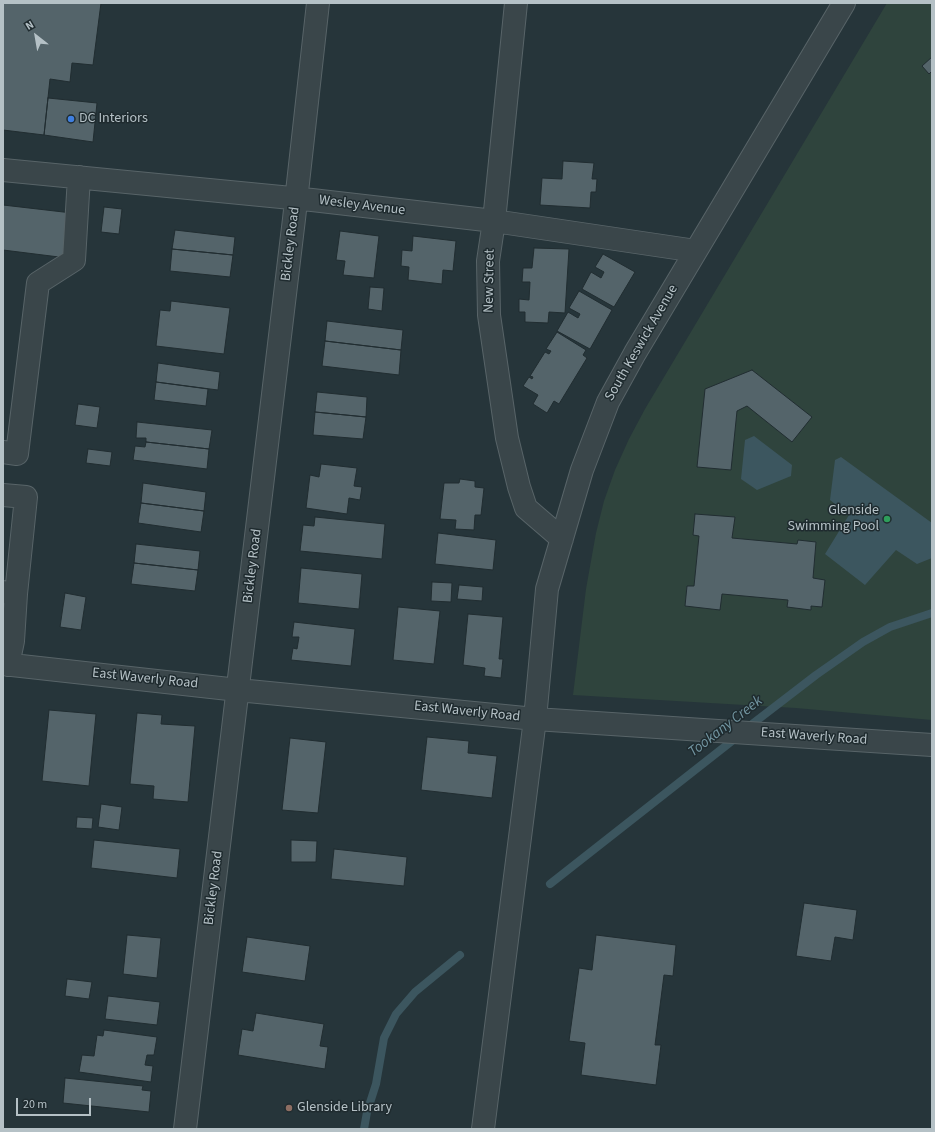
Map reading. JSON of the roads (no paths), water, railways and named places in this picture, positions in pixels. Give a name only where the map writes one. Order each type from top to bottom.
[{"type":"street","name":"Bickley Road","points":[[185,1129],[318,3]]},
{"type":"street","name":"New Street","points":[[516,3],[494,221],[488,261],[489,315],[518,487],[526,508],[562,539]]},
{"type":"street","name":"South Keswick Avenue","points":[[483,1129],[535,719],[547,589],[582,470],[608,402],[635,353],[844,3]]},
{"type":"street","name":"Wesley Avenue","points":[[3,170],[296,198],[494,221],[696,251]]},
{"type":"street","points":[[3,452],[17,454],[38,283],[74,260],[79,177]]},
{"type":"street","points":[[3,495],[26,497],[9,593],[13,642],[5,664]]},
{"type":"street","name":"East Waverly Road","points":[[5,664],[238,690],[535,719],[932,745]]},
{"type":"water","points":[[754,436],[792,465],[791,476],[757,490],[741,479],[745,440]]},
{"type":"water","name":"Glenside Swimming Pool","points":[[841,457],[932,523],[932,558],[917,564],[896,550],[865,585],[825,554],[849,515],[830,500],[835,460]]},
{"type":"waterway","name":"Tookany Creek","points":[[747,728],[816,675],[863,642],[890,627],[932,613]]},
{"type":"waterway","name":"Tookany Creek","points":[[550,884],[737,737]]},
{"type":"waterway","name":"Tookany Creek","points":[[364,1129],[367,1112],[376,1084],[384,1038],[396,1014],[415,992],[460,955]]},
{"type":"place","name":"DC Interiors","points":[[71,119]]},
{"type":"place","name":"Glenside Swimming Pool","points":[[887,519]]},
{"type":"place","name":"Glenside Library","points":[[289,1108]]}]
